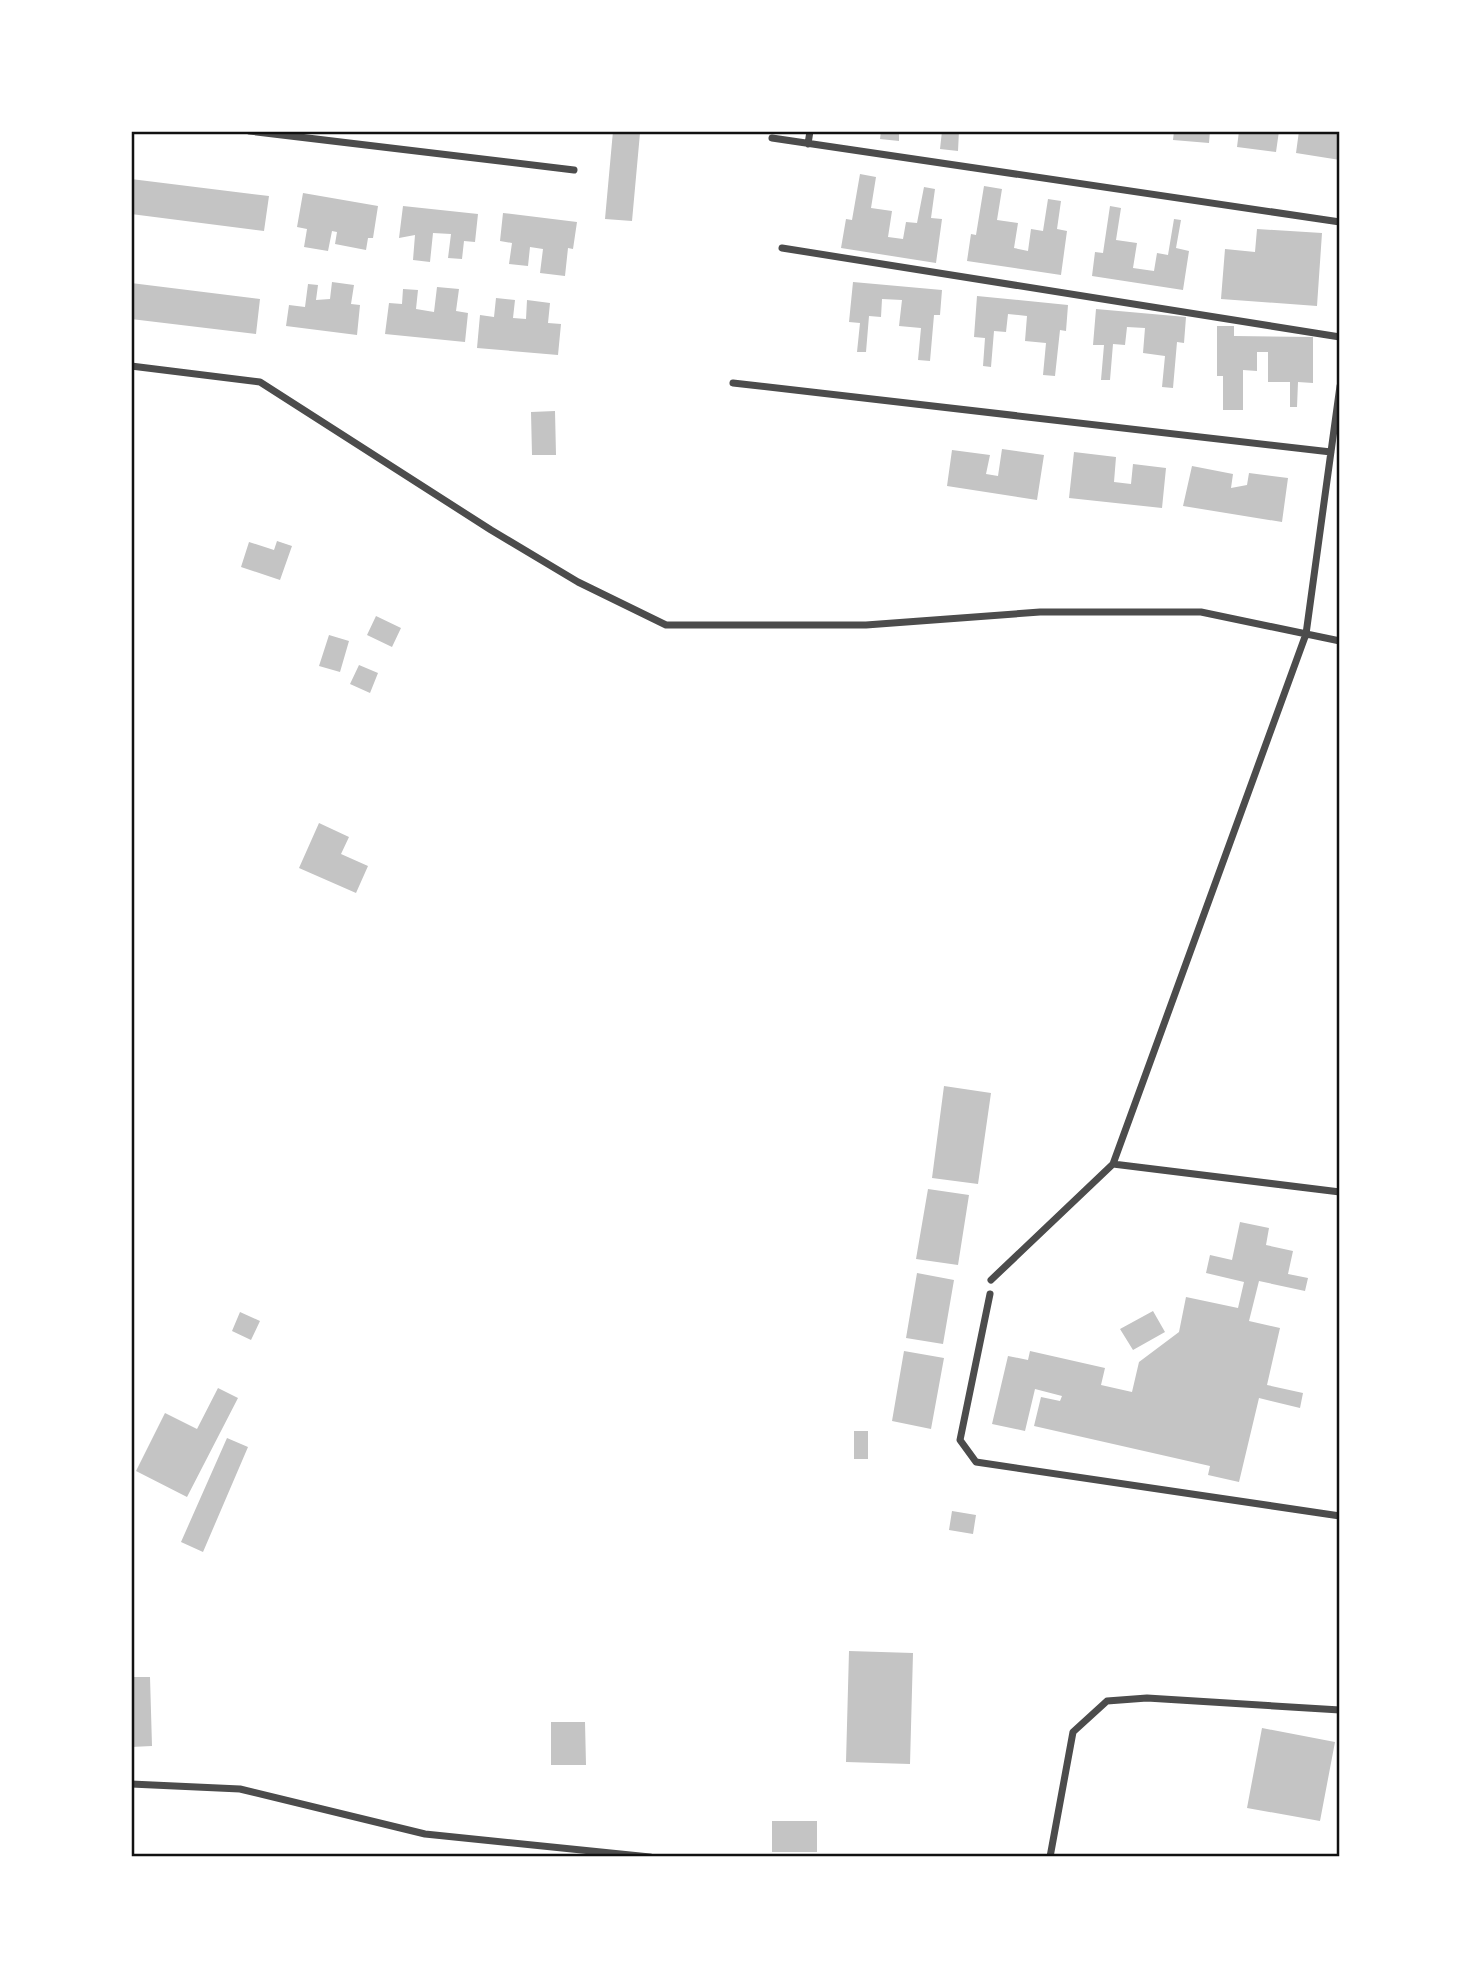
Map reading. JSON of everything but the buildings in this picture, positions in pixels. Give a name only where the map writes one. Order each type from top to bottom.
[{"type":"street","points":[[249,131],[574,170]]},
{"type":"street","points":[[808,144],[810,131]]},
{"type":"street","points":[[772,138],[1340,222]]},
{"type":"street","points":[[782,248],[1340,337]]},
{"type":"street","points":[[131,366],[260,382],[578,582],[666,625],[866,625],[1040,612],[1201,612],[1340,642]]},
{"type":"street","points":[[733,383],[1331,452]]},
{"type":"street","points":[[990,1280],[1113,1164],[1306,634],[1340,386]]},
{"type":"street","points":[[1113,1164],[1340,1192]]},
{"type":"street","points":[[990,1294],[960,1440],[976,1462],[1340,1516]]},
{"type":"street","points":[[1051,1857],[1073,1732],[1107,1701],[1147,1698],[1340,1710]]},
{"type":"street","points":[[131,1784],[240,1789],[425,1834],[650,1857]]}]
